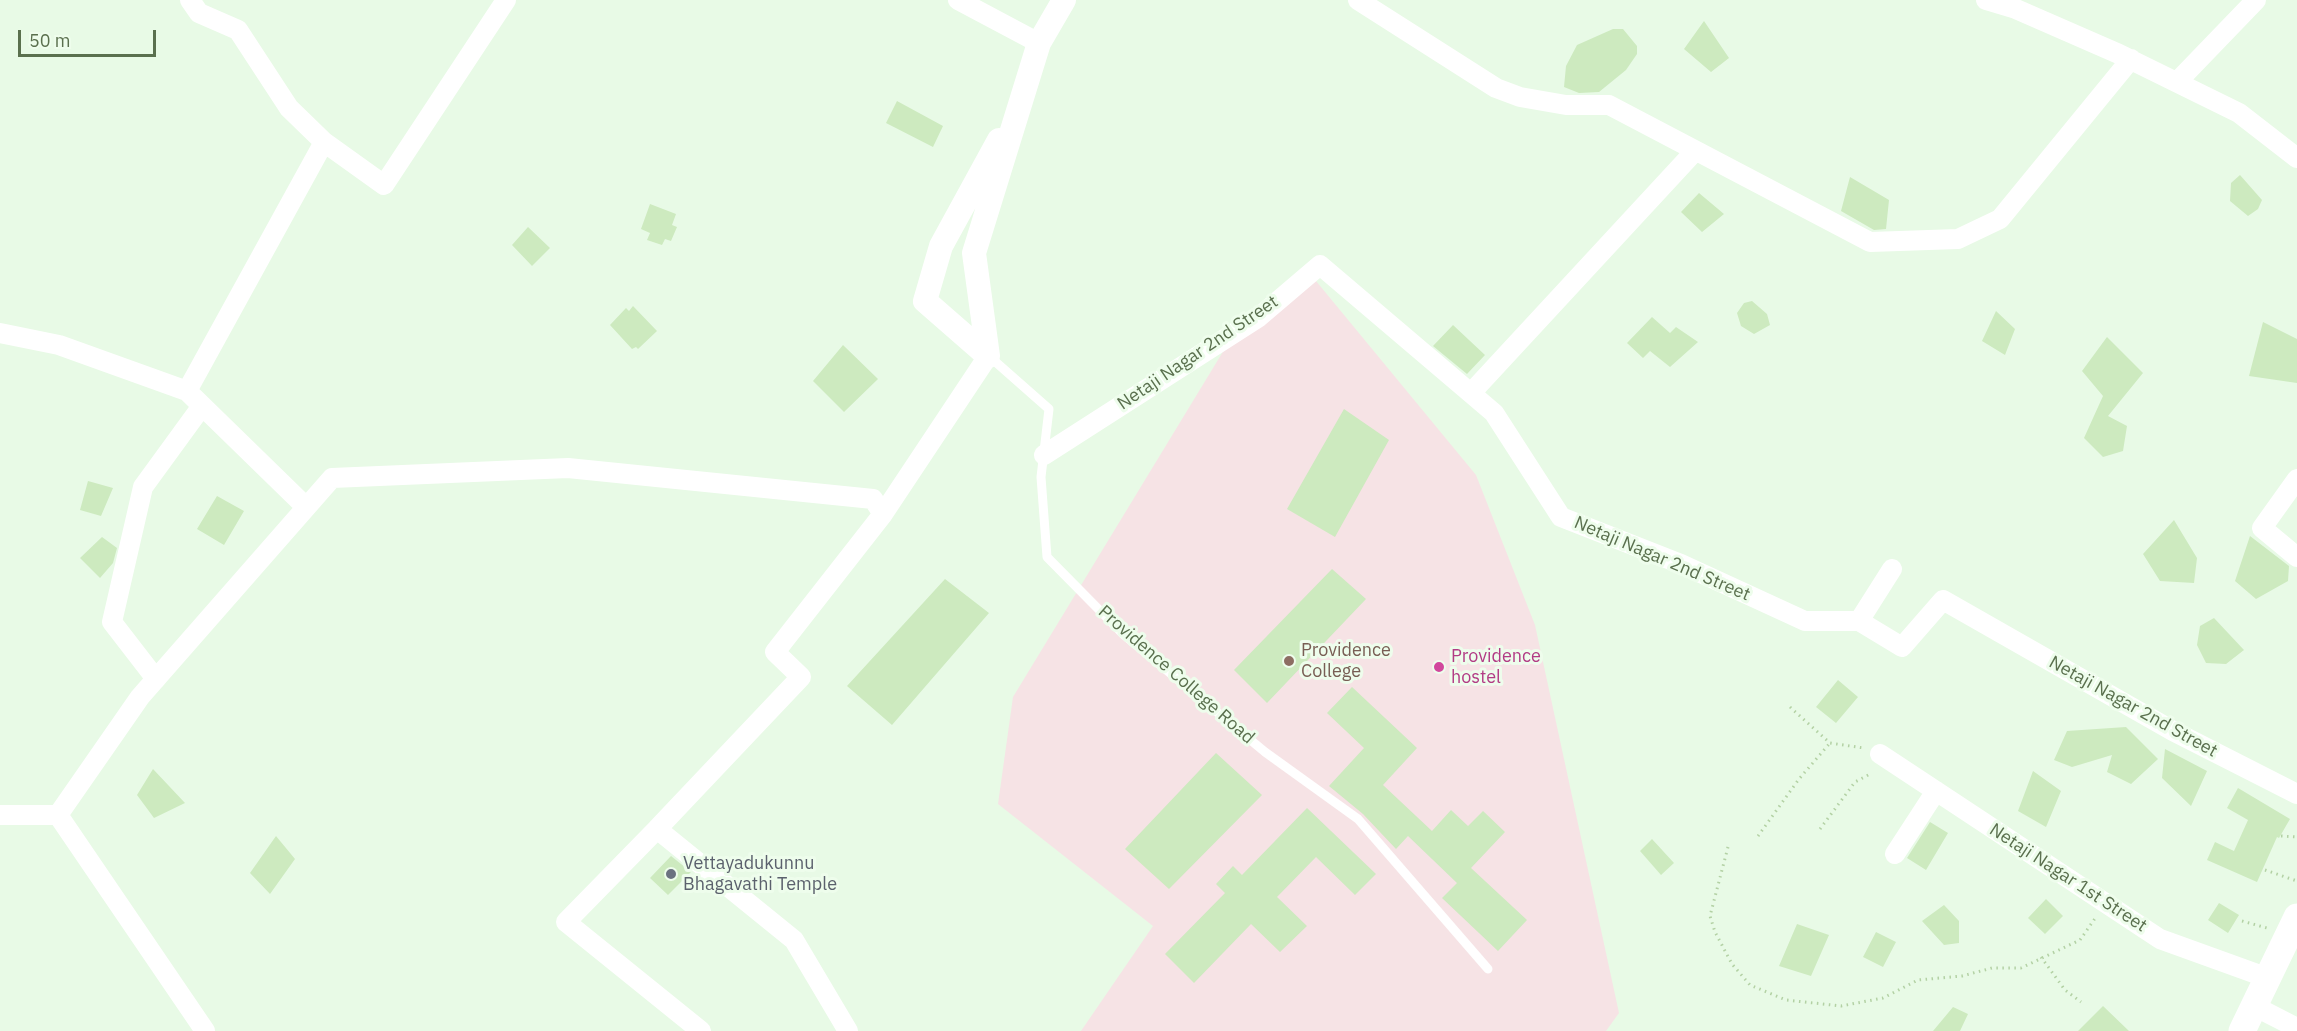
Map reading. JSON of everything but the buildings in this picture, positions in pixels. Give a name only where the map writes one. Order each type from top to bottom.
[{"type":"main road","points":[[2242,1031],[2297,917]]},
{"type":"street","points":[[190,0],[199,13],[238,30],[290,108],[324,142],[384,185],[506,0]]},
{"type":"street","points":[[958,0],[1039,43]]},
{"type":"street","name":"Providence College Road","points":[[988,356],[974,253],[1039,43],[1064,0]]},
{"type":"street","points":[[1358,0],[1496,88],[1520,97],[1566,105],[1609,105],[1870,242],[1958,239],[2000,219],[2131,59]]},
{"type":"street","points":[[1986,0],[2016,9],[2131,59],[2239,113],[2297,158]]},
{"type":"street","points":[[2177,82],[2256,0]]},
{"type":"street","name":"Providence College Road","points":[[988,356],[925,302],[940,246],[1019,107]]},
{"type":"street","points":[[186,391],[324,142]]},
{"type":"street","points":[[1471,393],[1695,151]]},
{"type":"street","name":"Netaji Nagar 2nd Street","points":[[1044,455],[1259,317],[1320,265],[1494,413],[1562,517],[1681,564],[1805,621],[1859,621],[1902,646],[1943,600],[2174,731],[2297,794]]},
{"type":"street","points":[[0,333],[59,345],[186,391],[306,507]]},
{"type":"street","points":[[700,1031],[566,922],[801,677],[775,652],[883,514],[988,356]]},
{"type":"street","points":[[156,679],[112,622],[143,487],[202,406]]},
{"type":"street","points":[[58,815],[140,697],[332,478],[568,468],[873,499],[883,514]]},
{"type":"street","points":[[2297,479],[2262,528],[2297,557]]},
{"type":"street","points":[[1859,621],[1892,569]]},
{"type":"street","name":"Netaji Nagar 1st Street","points":[[1880,754],[2160,939],[2268,978]]},
{"type":"street","points":[[1895,854],[1936,791]]},
{"type":"street","points":[[0,815],[58,815]]},
{"type":"street","points":[[58,815],[205,1031]]},
{"type":"street","points":[[657,829],[794,940],[848,1031]]},
{"type":"street","points":[[2254,1006],[2297,1028]]},
{"type":"lane","name":"Providence College Road","points":[[988,356],[1049,409],[1041,477],[1047,557],[1123,634],[1265,752],[1358,819],[1488,969]]},
{"type":"path","points":[[1790,706],[1830,743],[1860,747],[1880,754]]},
{"type":"path","points":[[1758,836],[1806,770],[1830,743]]},
{"type":"path","points":[[1820,829],[1855,783],[1869,773],[1901,768]]},
{"type":"path","points":[[2281,836],[2297,837]]},
{"type":"path","points":[[1728,847],[1710,916],[1714,932],[1740,975],[1750,985],[1773,996],[1841,1006],[1883,998],[1918,980],[1962,976],[1992,968],[2021,968],[2080,940],[2105,903]]},
{"type":"path","points":[[2265,870],[2297,881]]},
{"type":"path","points":[[2041,957],[2065,990],[2081,1002]]},
{"type":"shaded area","name":"Providence College","points":[[1316,281],[1476,475],[1535,625],[1619,1013],[1606,1031],[1081,1031],[1153,926],[998,804],[1013,697],[1224,350]]},
{"type":"place","name":"Providence College","points":[[1289,661]]},
{"type":"place","name":"Providence hostel","points":[[1439,667]]},
{"type":"place","name":"Vettayadukunnu Bhagavathi Temple","points":[[671,874]]}]
